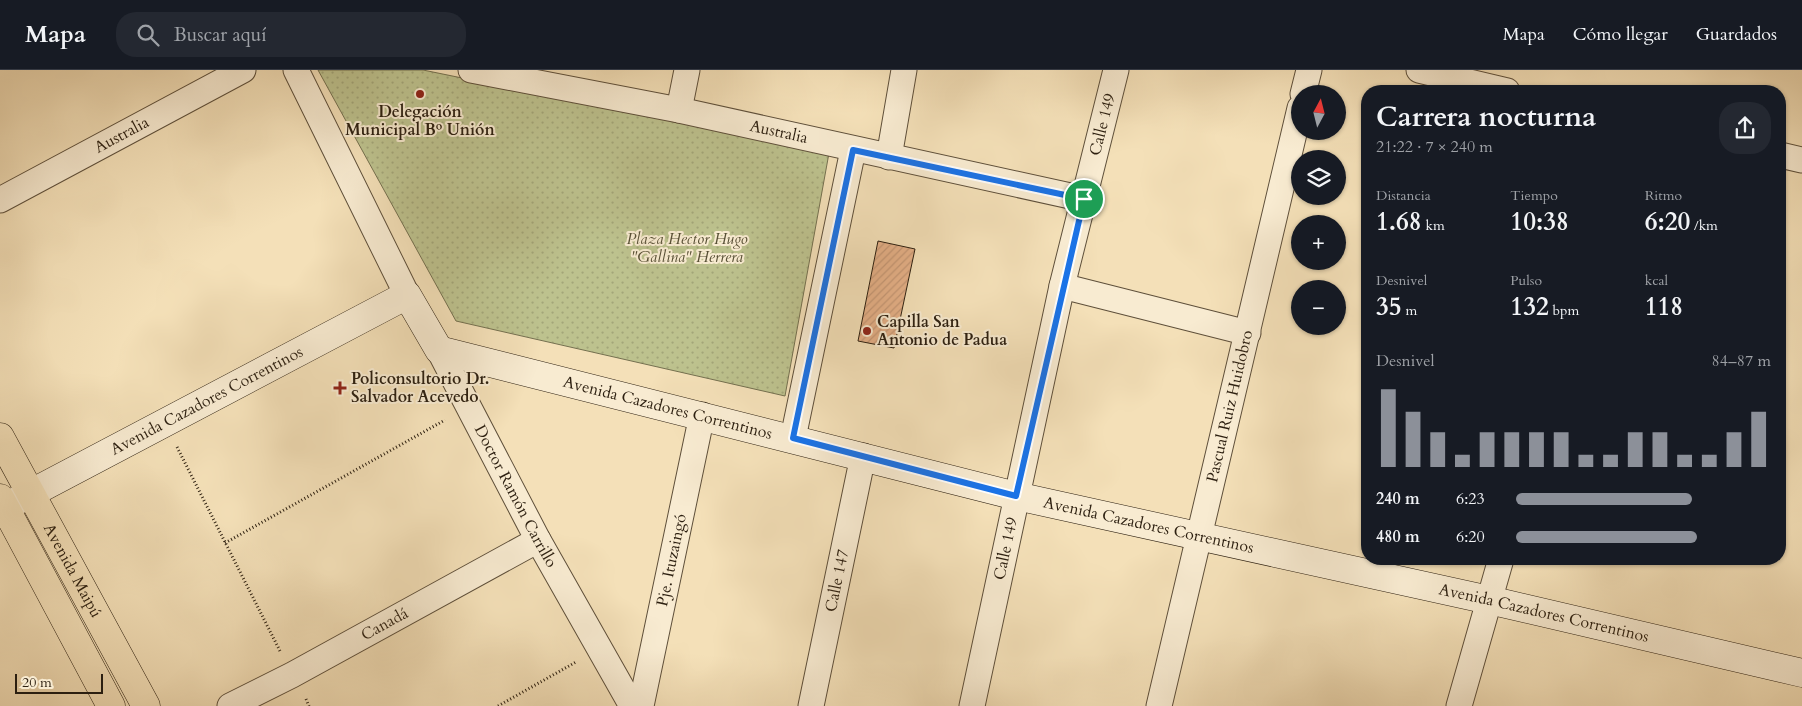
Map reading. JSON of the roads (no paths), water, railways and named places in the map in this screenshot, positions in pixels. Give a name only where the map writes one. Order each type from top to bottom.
[{"type":"main road","name":"Avenida Maipú","points":[[0,437],[146,706]]},
{"type":"main road","name":"Avenida Maipú","points":[[2,502],[111,706]]},
{"type":"street","name":"Australia","points":[[0,200],[243,70]]},
{"type":"street","name":"Doctor Ramón Carrillo","points":[[296,70],[406,295],[439,350],[538,540],[632,706]]},
{"type":"street","name":"Australia","points":[[471,70],[679,110],[853,150],[1084,199]]},
{"type":"street","points":[[679,110],[686,70]]},
{"type":"street","points":[[888,157],[904,70]]},
{"type":"street","name":"Calle 149","points":[[972,706],[1062,286],[1116,70]]},
{"type":"street","points":[[1305,85],[1309,70]]},
{"type":"street","points":[[1419,70],[1482,85]]},
{"type":"street","name":"Pascual Ruiz Huidobro","points":[[1159,706],[1293,140]]},
{"type":"street","points":[[793,438],[853,150]]},
{"type":"street","points":[[1786,156],[1802,160]]},
{"type":"street","points":[[1062,286],[1248,333]]},
{"type":"street","name":"Avenida Cazadores Correntinos","points":[[2,502],[30,493],[406,295]]},
{"type":"street","name":"Avenida Cazadores Correntinos","points":[[439,350],[793,438],[1016,496],[1489,600],[1802,673]]},
{"type":"street","name":"Pje. Ituzaingó","points":[[641,706],[702,416]]},
{"type":"street","name":"Calle 147","points":[[811,706],[863,456]]},
{"type":"street","name":"Canadá","points":[[230,706],[538,540]]},
{"type":"street","points":[[1459,706],[1499,565]]},
{"type":"place","name":"Delegación Municipal Bº Unión","points":[[420,94]]},
{"type":"place","name":"Capilla San Antonio de Padua","points":[[867,331]]},
{"type":"place","name":"Policonsultorio Dr. Salvador Acevedo","points":[[340,388]]},
{"type":"park label","name":"Plaza Hector Hugo \"Gallina\" Herrera","points":[[687,248]]}]
